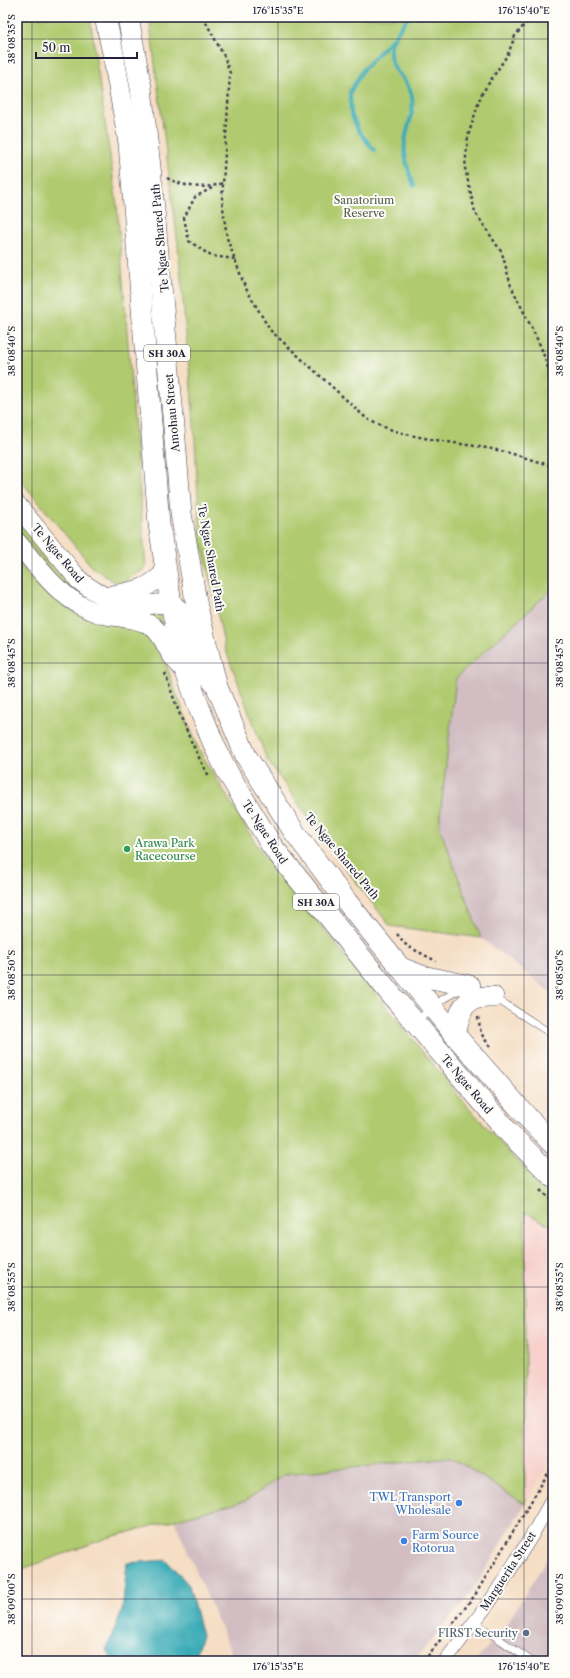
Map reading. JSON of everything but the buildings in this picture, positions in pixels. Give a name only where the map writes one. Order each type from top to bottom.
[{"type":"main road","name":"Amohau Street","points":[[105,17],[114,53],[129,144],[159,516],[171,604],[186,672]]},
{"type":"main road","name":"Amohau Street","points":[[128,17],[141,88],[150,167],[180,513],[197,607],[217,687]]},
{"type":"main road","name":"Te Ngae Road","points":[[186,672],[215,747],[225,767],[272,846],[337,929],[415,1023],[509,1133],[553,1177]]},
{"type":"main road","name":"Te Ngae Road","points":[[217,687],[246,756],[269,794],[342,896],[432,1007],[528,1118],[553,1144]]},
{"type":"main road","points":[[401,968],[422,976],[480,990],[474,998],[464,1004],[461,1010],[456,1035]]},
{"type":"street","name":"Te Ngae Road","points":[[18,507],[79,580],[91,590],[120,602],[138,605],[171,604],[181,612],[187,622],[199,668],[217,687]]},
{"type":"street","name":"Te Ngae Road","points":[[17,542],[55,587],[80,605],[101,614],[143,621],[153,627],[163,639],[171,654],[186,672]]},
{"type":"street","points":[[104,596],[142,590],[153,584],[166,572]]},
{"type":"street","name":"Marguerita Street","points":[[445,1661],[491,1600],[531,1537],[553,1498]]},
{"type":"lane","points":[[415,1023],[432,1007],[452,993],[480,990],[553,1034]]},
{"type":"lane","points":[[474,1622],[531,1661]]},
{"type":"path","points":[[203,17],[224,56],[230,72],[222,200],[227,238],[245,287],[270,330],[366,418],[376,424],[405,433],[498,450],[553,466]]},
{"type":"path","points":[[531,17],[515,36],[508,54],[481,95],[468,136],[465,168],[475,212],[502,253],[511,286],[541,346],[553,382]]},
{"type":"path","name":"Te Ngae Shared Path","points":[[163,182],[163,175],[169,179],[196,188],[212,188]]},
{"type":"path","points":[[223,184],[195,197],[184,218],[189,241],[211,256],[235,259]]},
{"type":"path","points":[[396,934],[407,946],[437,961],[441,966]]},
{"type":"path","points":[[476,1010],[481,1033],[495,1052]]},
{"type":"path","points":[[424,1661],[475,1595],[553,1466]]},
{"type":"shaded area","points":[[553,588],[553,994],[481,938],[439,826],[456,678]]},
{"type":"shaded area","points":[[525,1212],[553,1227],[553,1456],[525,1504]]},
{"type":"shaded area","points":[[451,1457],[525,1504],[471,1593],[414,1661],[235,1661],[174,1520],[220,1507],[285,1474]]},
{"type":"shaded area","points":[[553,1549],[553,1661],[476,1661],[506,1625]]},
{"type":"green space","points":[[17,17],[90,17],[117,205],[146,568],[119,585],[93,568],[17,476]]},
{"type":"green space","name":"Sanatorium Reserve","points":[[149,17],[553,17],[553,588],[456,678],[439,826],[481,938],[390,926],[336,856],[267,760],[225,648],[200,534],[194,423],[178,246]]},
{"type":"green space","points":[[17,524],[23,524],[71,583],[159,610],[162,624],[107,613],[64,587],[17,530]]},
{"type":"green space","name":"Arawa Park Racecourse","points":[[17,561],[38,586],[49,595],[73,608],[144,630],[161,648],[173,685],[199,750],[259,849],[456,1093],[513,1157],[553,1194],[553,1227],[525,1212],[525,1504],[451,1457],[285,1474],[245,1501],[107,1538],[17,1571]]},
{"type":"water","points":[[166,1560],[189,1585],[202,1636],[193,1661],[114,1661],[106,1650],[122,1611],[127,1563]]},
{"type":"waterway","points":[[408,17],[394,37],[390,51],[393,64],[407,84],[412,96],[413,102],[405,141],[405,153],[414,186]]},
{"type":"waterway","points":[[374,150],[358,130],[351,113],[350,92],[363,70],[392,39]]},
{"type":"place","name":"Arawa Park Racecourse","points":[[127,849]]},
{"type":"place","name":"TWL Transport Wholesale","points":[[459,1503]]},
{"type":"place","name":"Farm Source Rotorua","points":[[404,1541]]},
{"type":"place","name":"FIRST Security","points":[[526,1633]]}]
